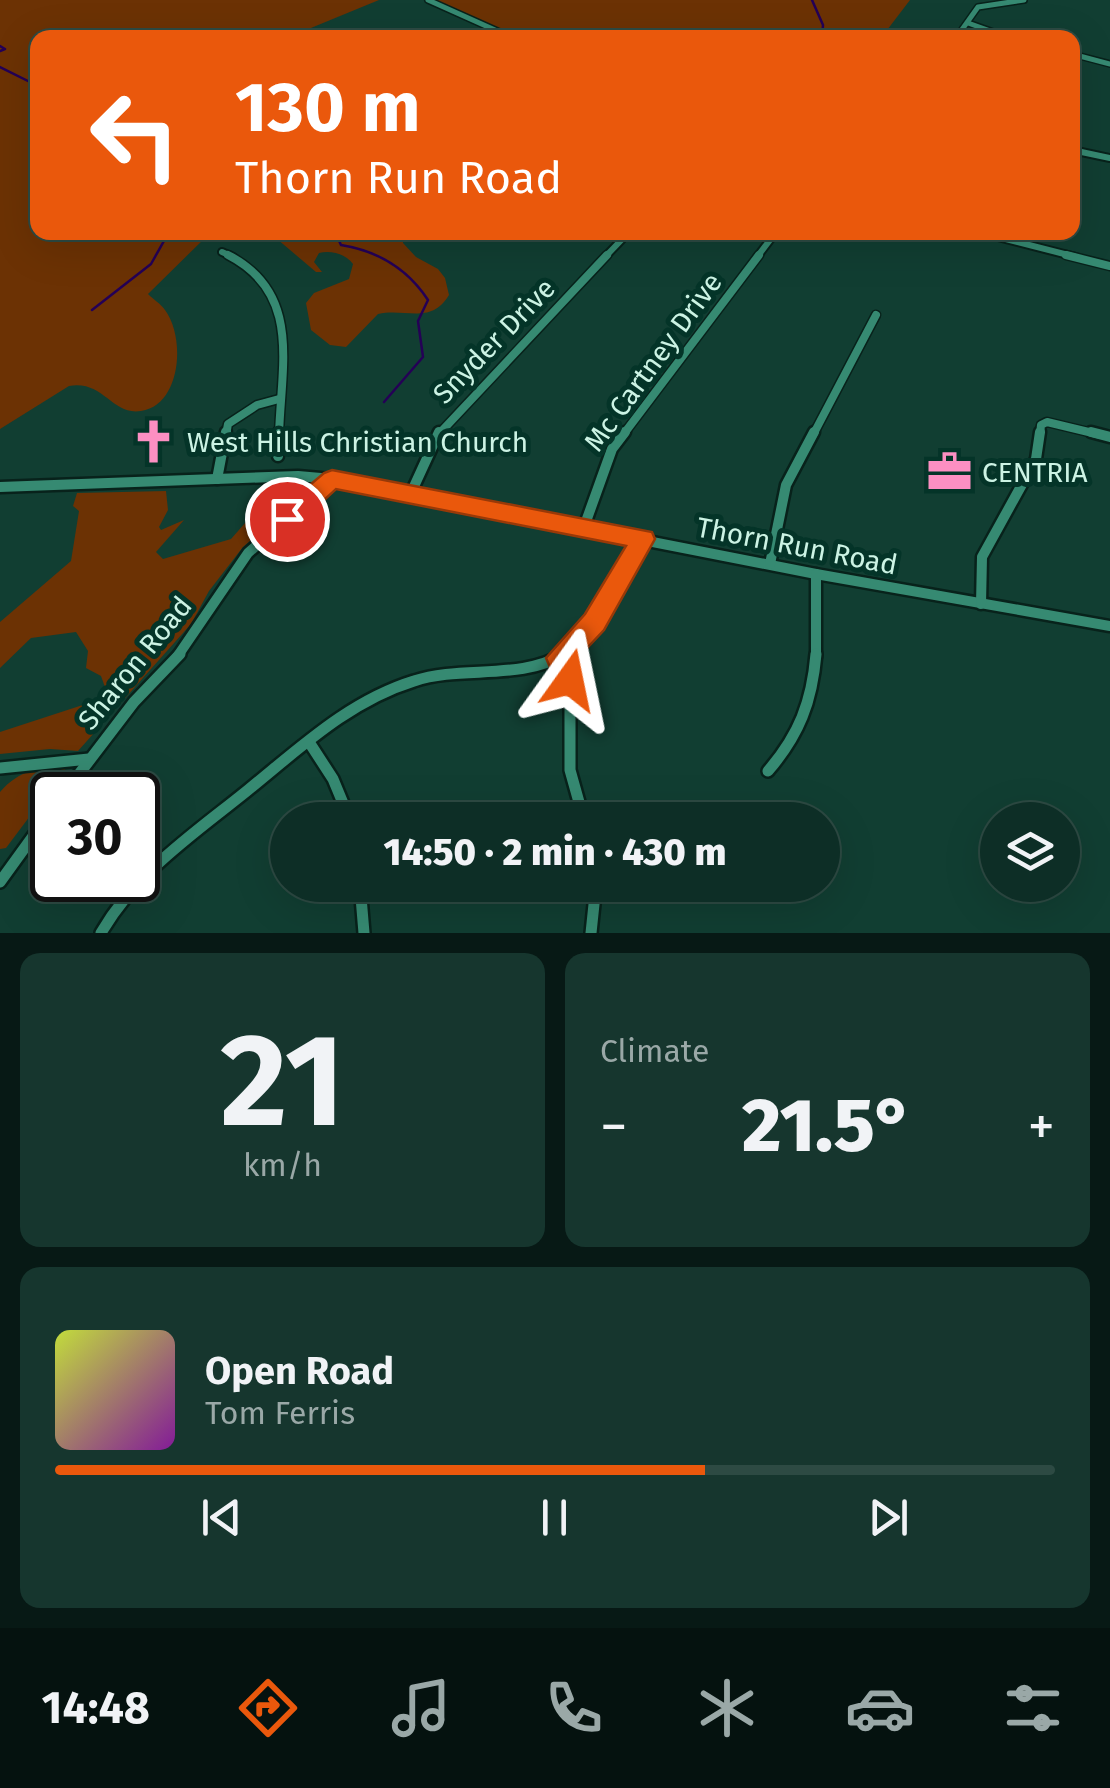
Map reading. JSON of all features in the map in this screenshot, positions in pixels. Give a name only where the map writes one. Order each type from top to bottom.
[{"type":"street","points":[[428,0],[495,30]]},
{"type":"street","points":[[964,30],[978,8],[1024,0]]},
{"type":"street","points":[[968,23],[983,30]]},
{"type":"street","points":[[1080,56],[1110,64]]},
{"type":"street","points":[[1080,150],[1110,158]]},
{"type":"street","name":"Snyder Drive","points":[[411,493],[440,430],[622,240]]},
{"type":"street","name":"Mc Cartney Drive","points":[[584,527],[612,450],[770,240]]},
{"type":"street","points":[[1009,240],[1110,266]]},
{"type":"street","points":[[222,252],[245,264],[278,302],[282,316],[278,456]]},
{"type":"street","points":[[770,564],[786,484],[876,315]]},
{"type":"street","points":[[217,479],[228,424],[257,405],[279,399]]},
{"type":"street","points":[[981,604],[982,557],[1036,460],[1041,426],[1048,422],[1110,437]]},
{"type":"street","name":"Thorn Run Road","points":[[0,488],[298,476],[332,479],[816,574],[1110,626]]},
{"type":"street","name":"Sharon Road","points":[[80,772],[134,702],[184,651],[248,553],[332,479]]},
{"type":"street","points":[[101,933],[117,904],[150,869],[364,701],[405,683],[444,673],[526,667],[560,658],[595,622],[643,539]]},
{"type":"street","points":[[768,771],[801,732],[811,704],[816,574]]},
{"type":"street","points":[[560,658],[570,680],[570,770],[579,802]]},
{"type":"street","points":[[309,742],[343,802]]},
{"type":"street","points":[[0,768],[89,759]]},
{"type":"street","points":[[0,882],[30,840]]},
{"type":"street","points":[[361,902],[364,933]]},
{"type":"street","points":[[591,933],[594,902]]},
{"type":"shaded area","points":[[0,0],[379,0],[306,30],[30,30],[30,240],[203,240],[148,294],[163,308],[176,337],[176,369],[165,397],[154,406],[131,411],[91,388],[69,386],[0,429]]},
{"type":"shaded area","points":[[433,0],[910,0],[887,30],[503,30]]},
{"type":"shaded area","points":[[278,240],[403,240],[416,257],[438,269],[449,295],[426,313],[378,314],[346,347],[330,345],[311,330],[306,303],[314,293],[349,279],[353,264],[338,254],[319,253],[314,262],[322,272],[316,272]]},
{"type":"shaded area","points":[[312,482],[315,485],[243,547],[209,591],[191,624],[78,751],[50,749],[0,754],[0,732],[98,700],[106,690],[101,676],[86,668],[88,651],[76,632],[31,638],[0,668],[0,622],[71,561],[79,511],[73,506],[77,493],[166,491],[168,510],[159,527],[161,530],[184,520],[156,552],[163,559],[231,539],[253,514],[269,508],[296,487]]},
{"type":"shaded area","points":[[69,764],[63,772],[30,772],[30,816],[6,848],[0,849],[0,792],[23,774],[40,769]]},
{"type":"waterway","points":[[812,0],[823,30]]},
{"type":"waterway","points":[[0,46],[5,49],[0,51]]},
{"type":"waterway","points":[[0,67],[30,82]]},
{"type":"waterway","points":[[92,310],[151,264],[164,240]]},
{"type":"waterway","points":[[339,240],[341,245],[367,252],[401,270],[428,300],[418,321],[423,357],[384,402]]},
{"type":"place","name":"West Hills Christian Church","points":[[154,442]]},
{"type":"place","name":"CENTRIA","points":[[949,472]]},
{"type":"route","points":[[287,519],[332,479],[643,539],[595,622],[560,658],[570,680]]}]
